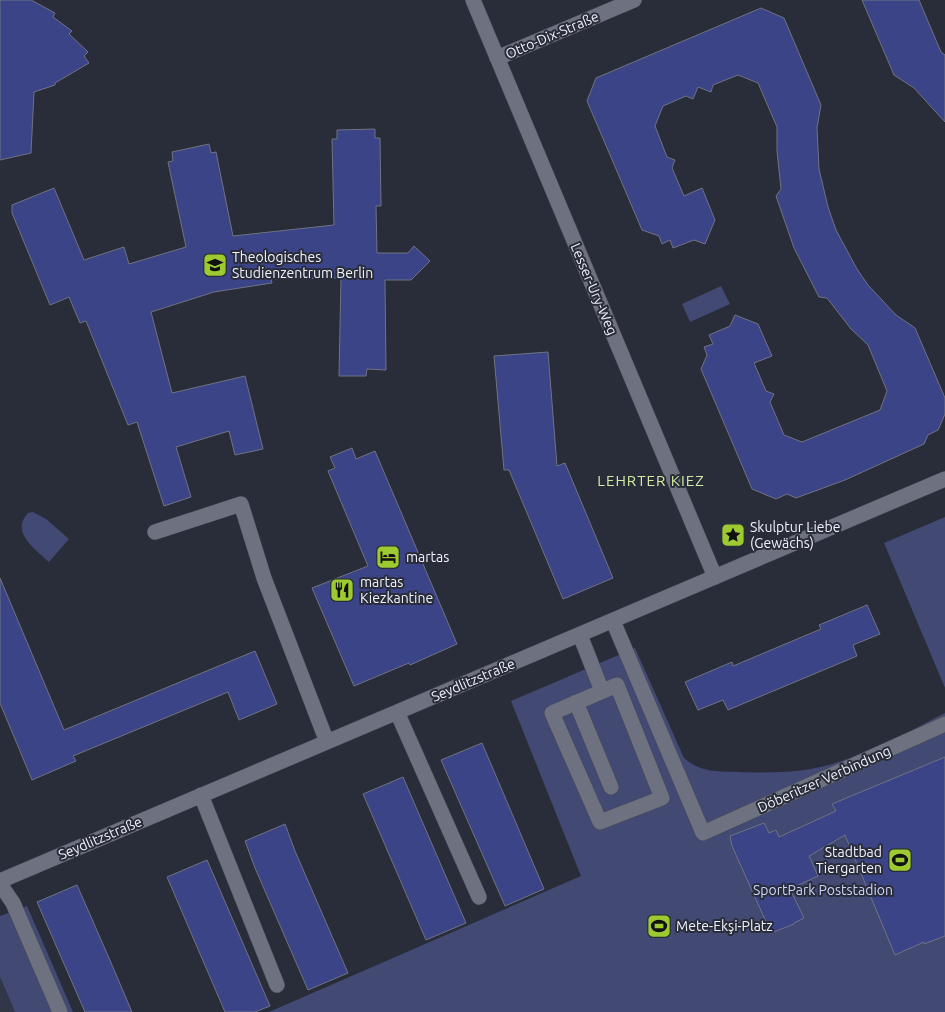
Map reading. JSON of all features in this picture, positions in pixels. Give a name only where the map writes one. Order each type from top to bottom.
[{"type":"street","name":"Lesser-Ury-Weg","points":[[473,0],[715,577]]},
{"type":"street","name":"Otto-Dix-Straße","points":[[497,58],[634,0]]},
{"type":"street","name":"Seydlitzstraße","points":[[0,882],[945,479]]},
{"type":"street","points":[[155,532],[241,504],[264,578],[327,742]]},
{"type":"street","name":"Döberitzer Verbindung","points":[[613,621],[703,833],[945,724]]},
{"type":"street","points":[[580,635],[602,691]]},
{"type":"street","points":[[617,685],[662,798],[600,822],[552,713],[602,691],[617,685]]},
{"type":"street","points":[[576,702],[611,788]]},
{"type":"street","points":[[397,712],[479,897]]},
{"type":"street","points":[[201,795],[278,985]]},
{"type":"street","points":[[0,882],[13,903],[60,1012]]},
{"type":"shaded area","points":[[0,977],[15,1012],[0,1012]]},
{"type":"green space","points":[[721,286],[730,304],[690,322],[682,304]]},
{"type":"green space","points":[[33,512],[46,519],[69,539],[49,562],[31,546],[23,533],[23,520],[28,513]]},
{"type":"green space","points":[[945,517],[945,688],[884,543]]},
{"type":"green space","name":"SportPark Poststadion","points":[[635,648],[684,758],[703,769],[723,772],[765,773],[811,769],[829,765],[880,746],[945,713],[945,1012],[269,1012],[581,876],[511,701]]},
{"type":"green space","points":[[27,906],[73,1012],[15,1012],[0,977],[0,916]]},
{"type":"building","points":[[0,0],[31,0],[55,13],[53,17],[72,31],[69,34],[88,52],[84,56],[89,63],[55,83],[55,85],[34,92],[31,153],[0,160]]},
{"type":"building","points":[[862,0],[919,0],[941,52],[945,55],[945,122],[914,88],[894,75]]},
{"type":"building","points":[[761,8],[784,18],[821,105],[817,128],[819,169],[828,207],[836,230],[868,285],[896,315],[915,328],[945,398],[945,414],[938,430],[928,435],[924,444],[845,480],[796,498],[787,494],[776,499],[752,489],[701,369],[707,355],[704,347],[713,344],[709,335],[730,326],[735,315],[758,324],[772,356],[754,363],[766,391],[774,394],[770,402],[784,435],[802,442],[880,410],[887,391],[868,345],[851,329],[827,298],[819,297],[794,248],[776,196],[781,189],[777,151],[777,127],[758,83],[738,75],[713,85],[711,92],[698,87],[693,99],[686,96],[663,106],[655,126],[667,157],[675,160],[672,168],[684,196],[702,188],[715,220],[705,244],[694,240],[673,248],[670,240],[662,244],[659,236],[642,230],[587,101],[596,78]]},
{"type":"building","points":[[375,129],[375,138],[380,138],[381,206],[376,206],[377,253],[408,253],[414,246],[430,261],[411,280],[385,280],[386,370],[367,369],[366,376],[339,376],[341,278],[271,279],[272,283],[214,292],[151,312],[172,393],[245,376],[263,449],[235,455],[229,431],[176,447],[191,497],[164,506],[137,422],[128,425],[86,321],[80,323],[69,297],[50,305],[12,213],[12,205],[54,188],[84,260],[124,247],[129,264],[186,247],[168,162],[173,161],[172,152],[209,144],[211,153],[216,152],[233,236],[334,225],[332,139],[337,139],[337,130]]},
{"type":"building","points":[[548,352],[557,466],[565,463],[613,578],[563,599],[509,470],[504,470],[494,356]]},
{"type":"building","points":[[352,448],[356,459],[375,451],[457,644],[410,665],[409,663],[354,686],[312,588],[368,566],[328,471],[335,468],[330,457]]},
{"type":"building","points":[[0,578],[64,730],[255,651],[277,704],[239,720],[228,692],[73,756],[76,761],[32,780],[0,703]]},
{"type":"building","points":[[867,605],[880,634],[853,645],[857,656],[728,710],[723,700],[698,710],[685,682],[732,662],[733,666],[821,629],[819,625]]},
{"type":"building","points":[[482,743],[544,889],[505,906],[441,760]]},
{"type":"building","name":"Stadtbad Tiergarten","points":[[945,757],[945,936],[924,944],[924,942],[895,955],[845,835],[809,856],[818,876],[790,889],[804,918],[771,933],[732,846],[730,836],[764,823],[769,833],[776,830],[779,837],[836,811],[832,804]]},
{"type":"building","points":[[403,777],[466,923],[426,940],[363,794]]},
{"type":"building","points":[[285,824],[348,973],[308,990],[245,841]]},
{"type":"building","points":[[207,860],[270,1006],[255,1012],[225,1012],[167,877]]},
{"type":"building","points":[[77,885],[132,1012],[85,1012],[37,902]]},
{"type":"place","name":"Theologisches Studienzentrum Berlin","points":[[215,265]]},
{"type":"place","name":"Skulptur Liebe (Gewächs)","points":[[733,535]]},
{"type":"place","name":"martas","points":[[388,557]]},
{"type":"place","name":"martas Kiezkantine","points":[[342,590]]},
{"type":"place","name":"Stadtbad Tiergarten","points":[[900,860]]},
{"type":"place","name":"Mete-Ekşi-Platz","points":[[659,926]]},
{"type":"district","name":"LEHRTER KIEZ","points":[[651,480]]}]
